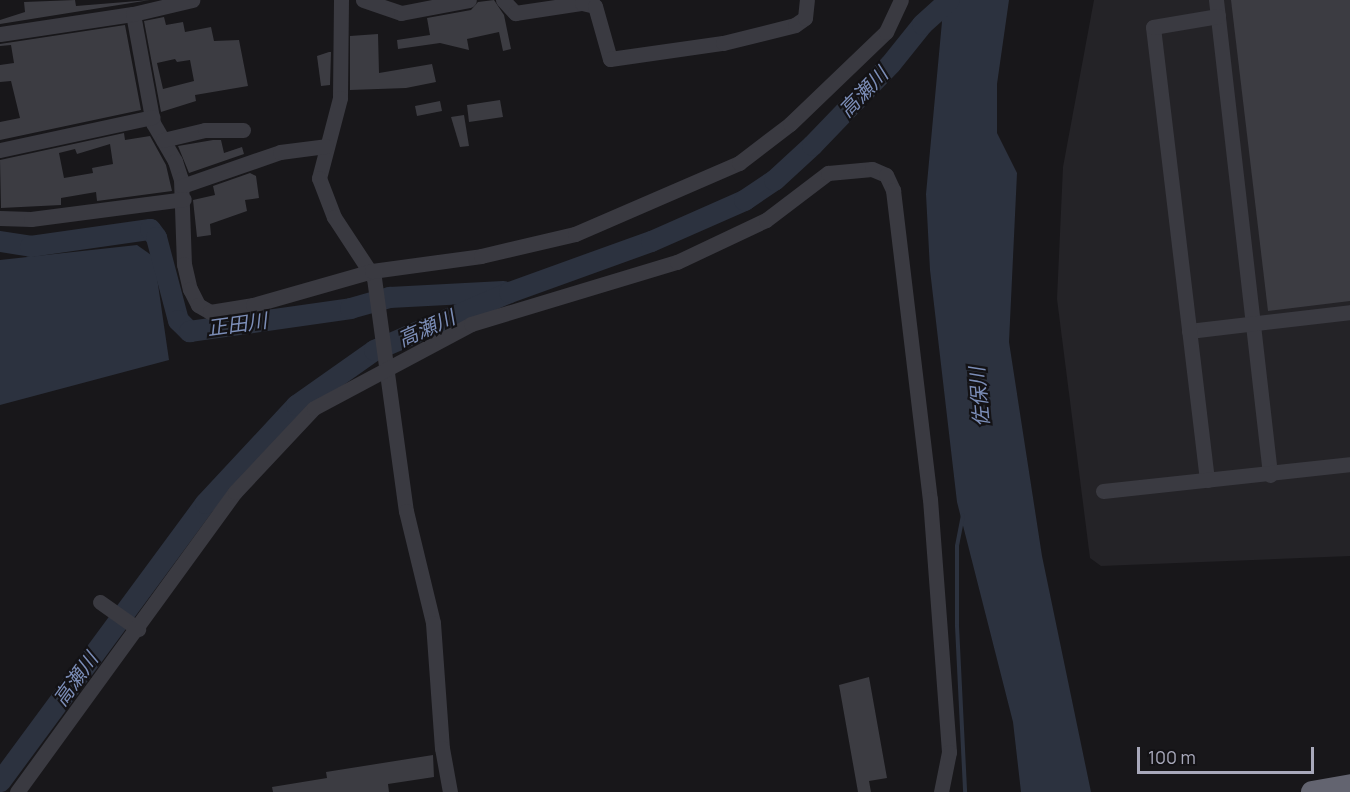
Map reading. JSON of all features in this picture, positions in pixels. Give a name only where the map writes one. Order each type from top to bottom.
[{"type":"highway","points":[[1312,792],[1350,785]]},
{"type":"street","points":[[0,34],[133,14],[192,0]]},
{"type":"street","points":[[341,0],[340,98],[319,178],[334,217],[372,271],[380,308],[406,510],[433,623],[442,748],[450,792]]},
{"type":"street","points":[[363,0],[401,13],[469,0]]},
{"type":"street","points":[[503,0],[515,14],[582,3],[595,6],[610,59],[723,43],[795,25],[805,18],[807,0]]},
{"type":"street","points":[[133,14],[152,117],[175,161],[183,192],[184,264],[193,300],[204,310],[253,305],[372,271],[481,256],[575,234],[739,163],[790,124],[886,32],[901,0]]},
{"type":"street","points":[[1216,0],[1270,475]]},
{"type":"street","points":[[1207,480],[1153,27],[1218,16]]},
{"type":"street","points":[[0,150],[152,117]]},
{"type":"street","points":[[163,140],[205,130],[243,130]]},
{"type":"street","points":[[0,218],[31,219],[183,192],[280,152],[326,146]]},
{"type":"street","points":[[17,792],[254,468],[314,408],[471,324],[677,262],[726,242],[766,220],[828,173],[872,169],[886,175],[893,190],[930,499],[949,752],[941,792]]},
{"type":"street","points":[[1189,331],[1350,312]]},
{"type":"street","points":[[1102,491],[1270,475],[1350,464]]},
{"type":"street","points":[[100,602],[136,627]]},
{"type":"shaded area","points":[[1094,0],[1350,0],[1350,556],[1101,566],[1090,558],[1057,299],[1063,167]]},
{"type":"water","name":"佐保川","points":[[944,0],[1009,0],[997,84],[997,133],[1017,173],[1009,342],[1042,556],[1091,792],[1021,792],[1013,722],[957,502],[930,270],[926,194]]},
{"type":"water","points":[[137,245],[154,257],[169,360],[0,405],[0,260]]},
{"type":"building","points":[[75,0],[76,6],[150,0],[0,24],[0,20],[25,12],[24,2]]},
{"type":"building","points":[[494,0],[504,15],[511,49],[503,51],[499,32],[467,39],[469,50],[440,43],[398,49],[397,40],[430,35],[427,18],[471,10],[478,2]]},
{"type":"building","points":[[1231,0],[1350,0],[1350,301],[1268,311]]},
{"type":"building","points":[[164,17],[166,25],[183,22],[185,32],[211,27],[214,41],[239,40],[248,86],[195,95],[196,101],[161,112],[144,21]],"holes":[[[175,59],[177,62],[190,60],[194,81],[163,89],[157,63]]]},
{"type":"building","points":[[125,25],[141,110],[0,140],[0,122],[20,118],[11,81],[0,82],[0,65],[14,63],[11,45],[0,46],[0,44]]},
{"type":"building","points":[[378,34],[379,73],[432,64],[436,82],[406,88],[350,90],[350,36]]},
{"type":"building","points":[[331,52],[330,85],[321,86],[317,56]]},
{"type":"building","points":[[500,100],[503,117],[469,122],[467,105]]},
{"type":"building","points":[[440,101],[442,111],[417,116],[415,106]]},
{"type":"building","points":[[464,115],[469,146],[460,147],[451,117]]},
{"type":"building","points":[[124,133],[125,140],[150,136],[166,165],[172,191],[97,201],[96,192],[61,198],[61,205],[1,208],[0,160]],"holes":[[[110,144],[113,164],[92,168],[93,173],[64,178],[59,153],[75,149],[77,154]]]},
{"type":"building","points":[[221,140],[224,153],[242,147],[244,154],[189,173],[178,146]]},
{"type":"building","points":[[250,173],[256,176],[259,198],[245,200],[247,211],[210,224],[211,235],[197,237],[193,200],[215,195],[213,186]]},
{"type":"building","points":[[869,677],[887,778],[869,781],[871,792],[858,792],[839,685]]},
{"type":"building","points":[[433,755],[434,777],[388,784],[389,792],[273,792],[272,787],[327,778],[326,772]]},
{"type":"waterway","name":"高瀬川","points":[[0,781],[205,503],[296,405],[374,350],[509,292],[651,241],[744,200],[774,180],[812,145],[890,64],[922,24],[949,0]]},
{"type":"waterway","name":"正田川","points":[[0,241],[30,246],[150,229],[156,237],[178,320],[189,331],[350,308],[389,297],[503,291]]},
{"type":"waterway","points":[[963,515],[957,546],[957,626],[965,792]]}]
